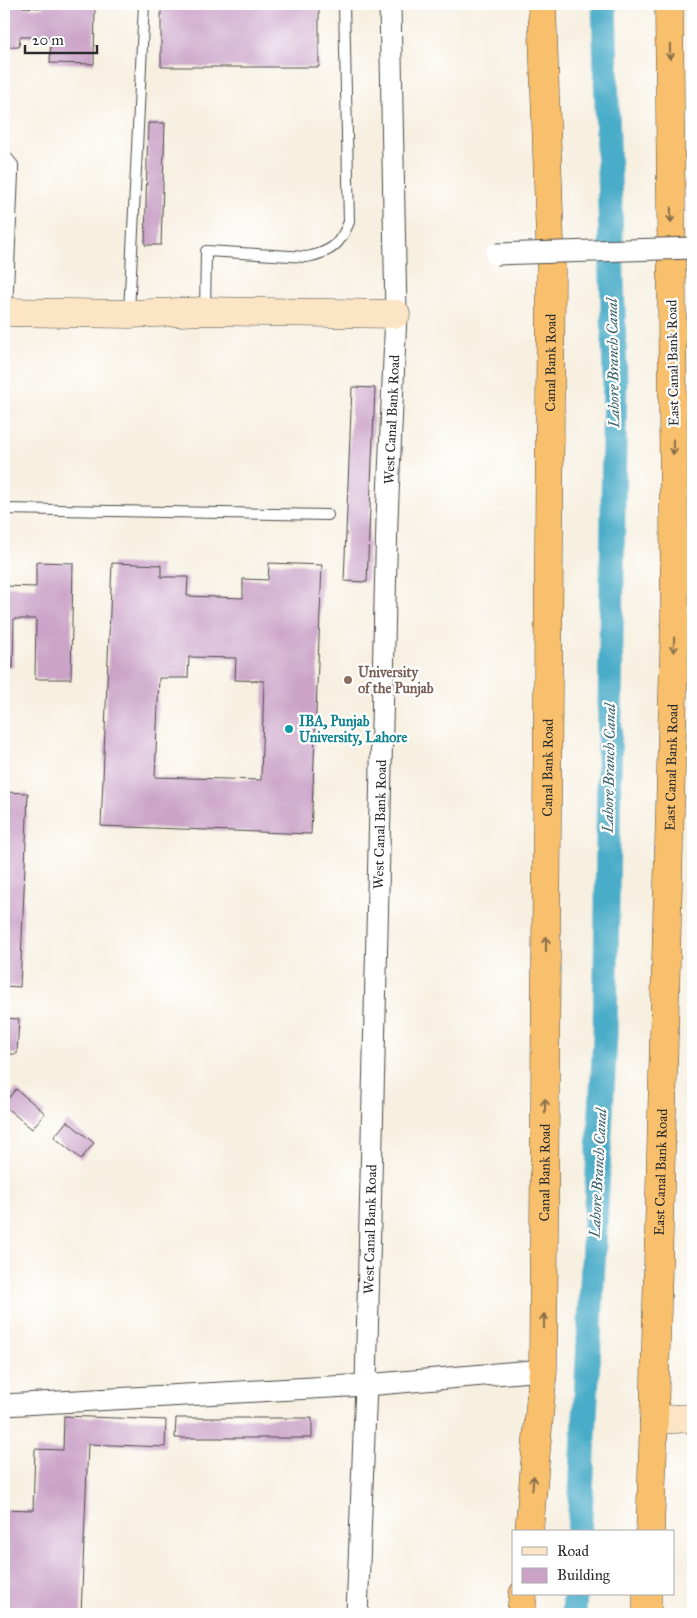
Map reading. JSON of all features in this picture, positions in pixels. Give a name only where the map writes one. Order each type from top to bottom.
[{"type":"highway","name":"Canal Bank Road","points":[[529,1530],[543,1370],[551,270],[542,4]]},
{"type":"highway","name":"East Canal Bank Road","points":[[650,1530],[684,617],[669,4]]},
{"type":"highway","points":[[521,1614],[523,1596]]},
{"type":"highway","points":[[647,1596],[647,1614]]},
{"type":"street","name":"West Canal Bank Road","points":[[357,1614],[366,1385],[387,519],[396,314],[390,4]]},
{"type":"street","points":[[496,254],[693,248]]},
{"type":"street","points":[[5,312],[129,314],[205,311],[396,314]]},
{"type":"street","points":[[4,1405],[366,1385],[543,1370]]},
{"type":"street","points":[[654,1420],[693,1418]]},
{"type":"lane","points":[[129,314],[144,4]]},
{"type":"lane","points":[[205,311],[206,251],[307,256],[329,250],[338,243],[344,234],[349,222],[344,4]]},
{"type":"lane","points":[[4,154],[13,165],[5,312]]},
{"type":"lane","points":[[4,509],[328,516]]},
{"type":"building","points":[[4,4],[23,4],[22,7],[43,8],[43,4],[95,4],[94,64],[50,63],[51,37],[20,37],[19,47],[4,47]]},
{"type":"building","points":[[161,4],[319,4],[319,67],[161,67]]},
{"type":"building","points":[[148,123],[165,123],[161,245],[145,245]]},
{"type":"building","points":[[352,387],[375,388],[367,582],[344,581]]},
{"type":"building","points":[[36,562],[73,563],[71,679],[35,679],[36,619],[14,619],[13,668],[4,667],[4,586],[36,587]]},
{"type":"building","name":"IBA, Punjab University, Lahore","points":[[112,563],[161,565],[161,577],[188,577],[187,596],[243,598],[243,579],[268,580],[269,563],[322,565],[311,834],[101,826]],"holes":[[[189,657],[236,658],[235,680],[264,681],[261,780],[155,777],[159,678],[188,678]]]},
{"type":"building","points":[[4,792],[28,793],[20,987],[4,986]]},
{"type":"building","points":[[4,1018],[19,1019],[17,1054],[4,1054]]},
{"type":"building","points":[[16,1089],[45,1113],[32,1129],[4,1106]]},
{"type":"building","points":[[67,1121],[94,1143],[81,1159],[54,1137]]},
{"type":"building","points":[[64,1416],[166,1420],[165,1447],[88,1444],[81,1614],[4,1614],[4,1509],[33,1510],[35,1449],[63,1450]]},
{"type":"building","points":[[176,1418],[312,1418],[312,1438],[175,1438]]},
{"type":"waterway","name":"Lahore Branch Canal","points":[[579,1530],[605,1036],[615,378],[604,4]]},
{"type":"waterway","name":"Lahore Branch Canal","points":[[574,1614],[575,1596]]},
{"type":"place","name":"University of the Punjab","points":[[348,680]]},
{"type":"place","name":"IBA, Punjab University, Lahore","points":[[289,729]]}]
